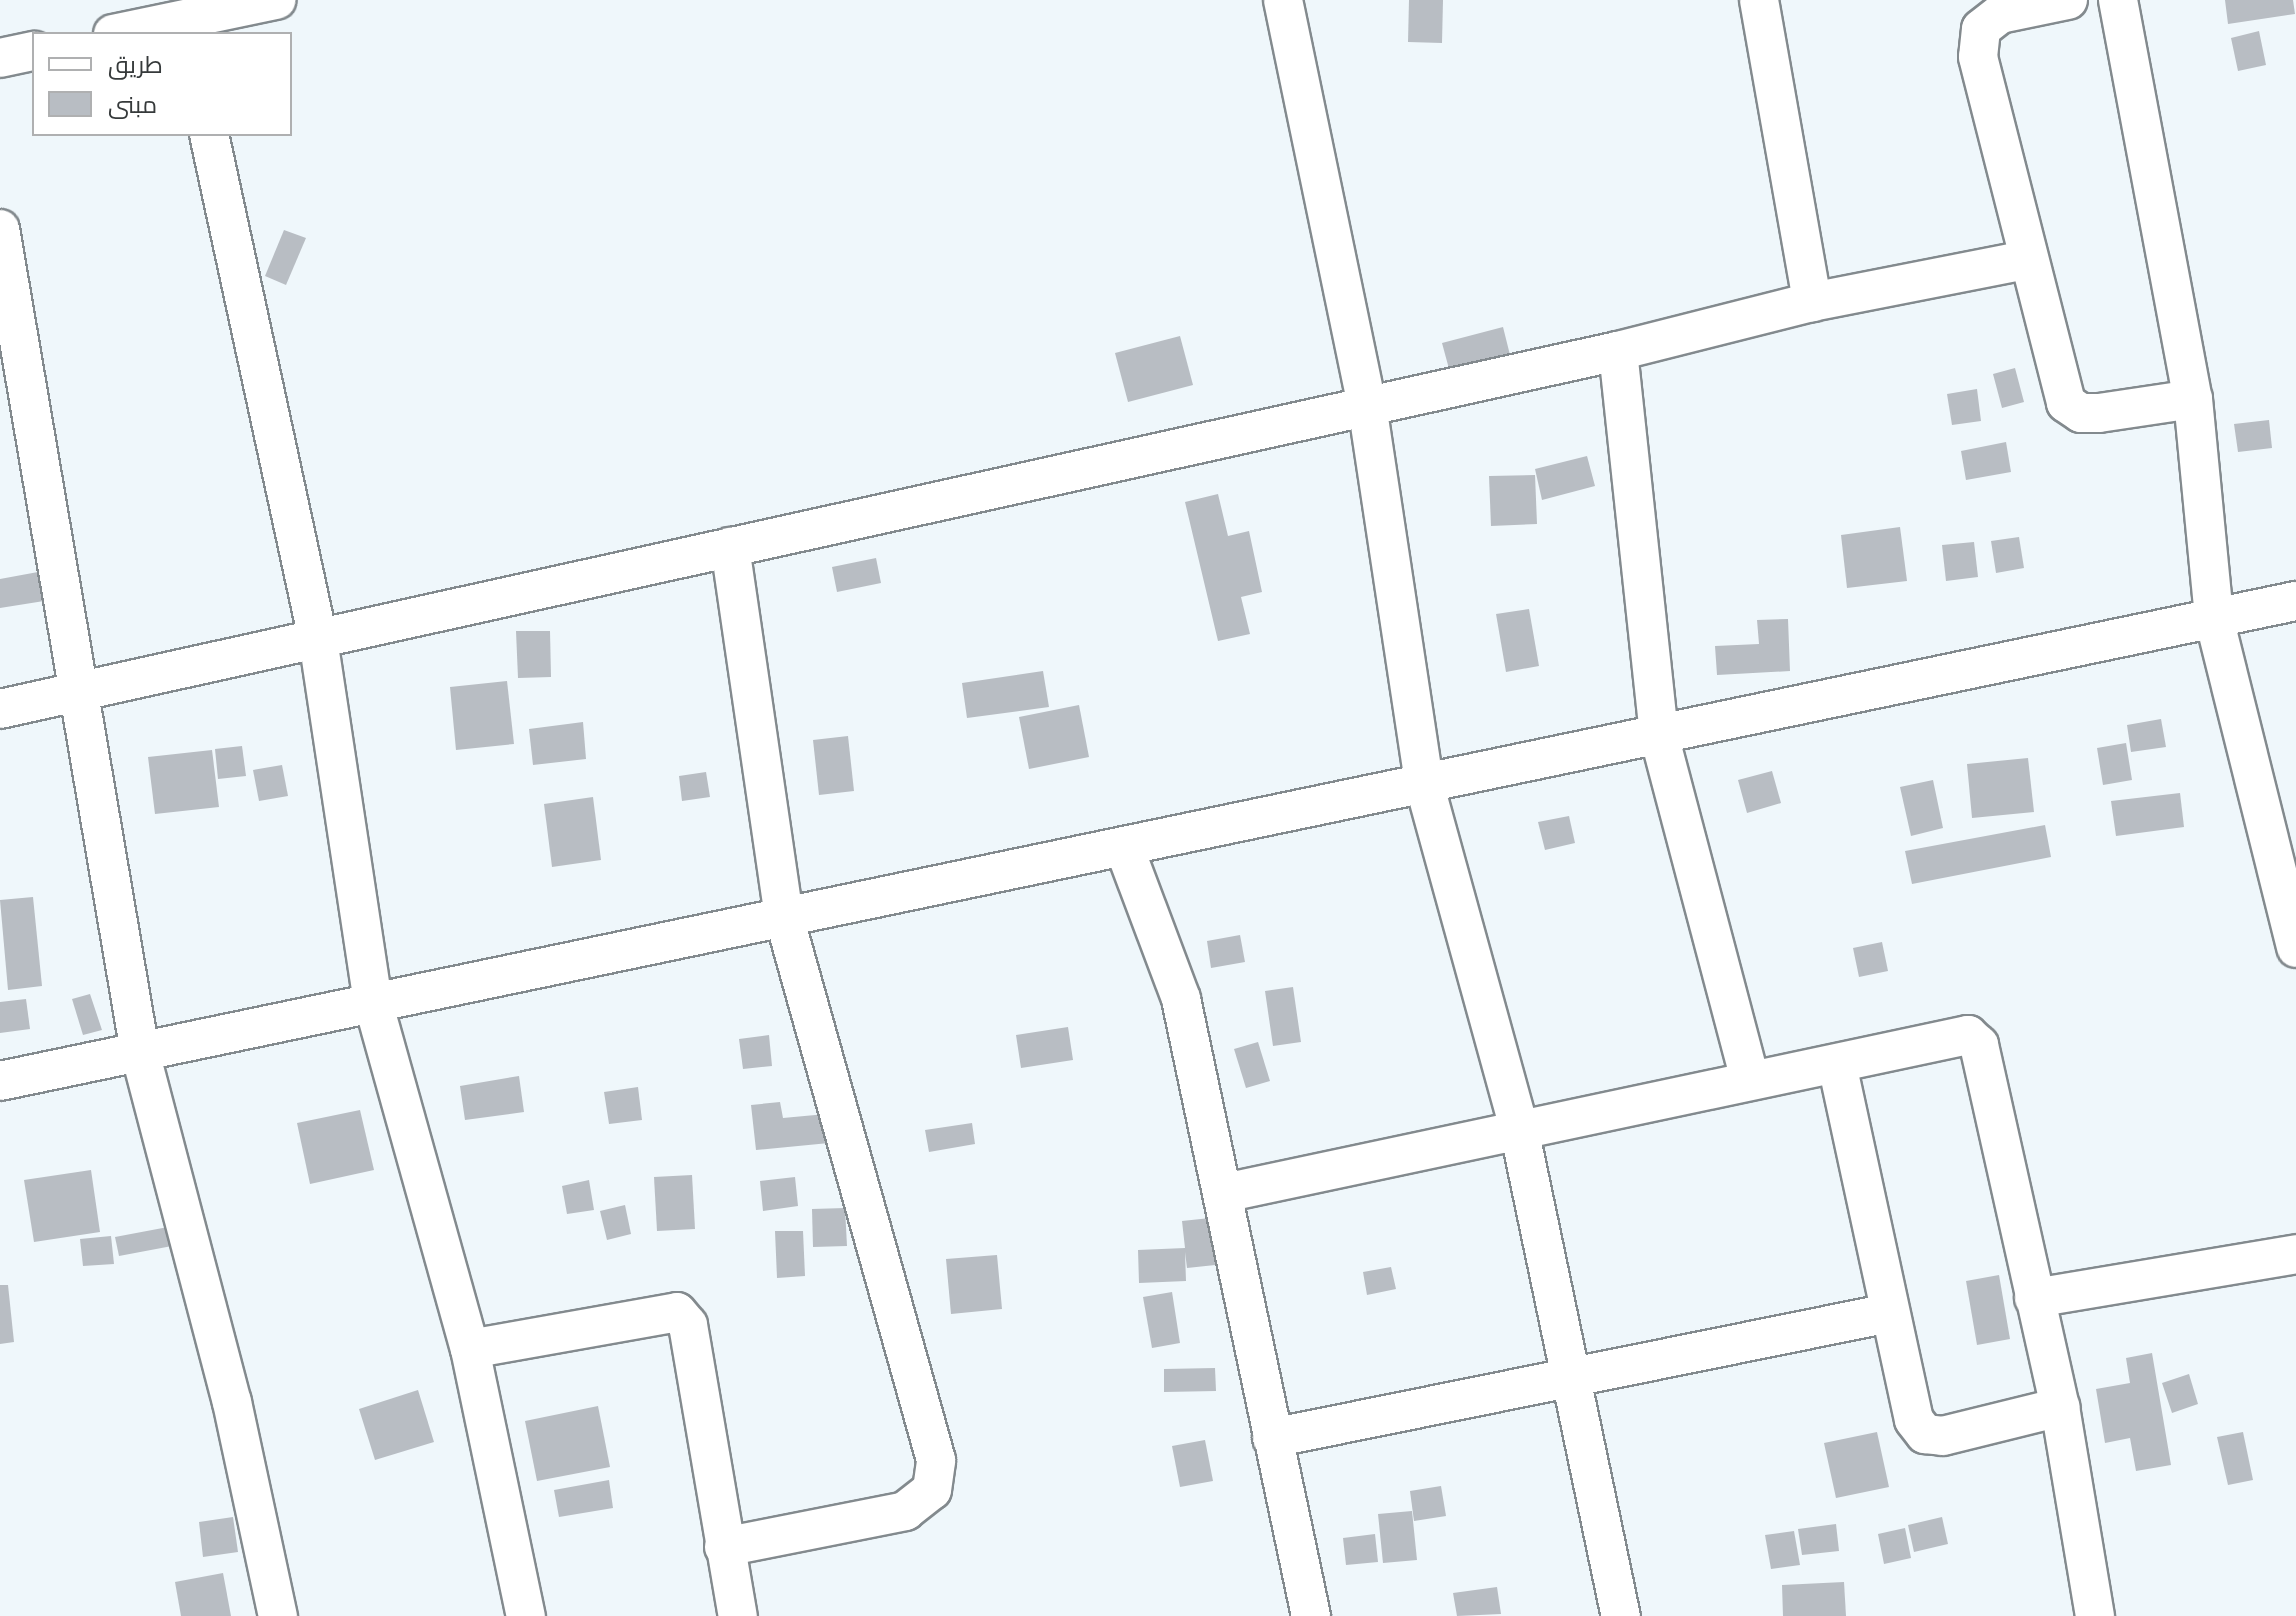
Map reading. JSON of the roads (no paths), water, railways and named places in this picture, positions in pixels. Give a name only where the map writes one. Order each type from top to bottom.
[{"type":"street","points":[[122,32],[276,0]]},
{"type":"street","points":[[1283,0],[1367,405],[1424,783],[1519,1129],[1621,1616]]},
{"type":"street","points":[[1759,0],[1812,302]]},
{"type":"street","points":[[2068,0],[2000,14],[1981,29],[1978,57],[2027,260],[2066,403],[2081,413],[2099,413],[2193,399]]},
{"type":"street","points":[[2118,0],[2193,399],[2214,618],[2296,948]]},
{"type":"street","points":[[0,58],[32,51]]},
{"type":"street","points":[[209,136],[318,639],[373,1002],[470,1349],[526,1616]]},
{"type":"street","points":[[0,229],[140,1052],[232,1402],[278,1616]]},
{"type":"street","points":[[0,709],[1618,351],[1812,302],[2027,260]]},
{"type":"street","points":[[1618,351],[1659,735],[1750,1080]]},
{"type":"street","points":[[724,1547],[905,1511],[932,1490],[936,1460],[784,917],[730,547]]},
{"type":"street","points":[[0,1081],[2296,601]]},
{"type":"street","points":[[1124,847],[1181,999],[1311,1616]]},
{"type":"street","points":[[1224,1193],[1837,1064],[1953,1035],[1968,1035],[1979,1045],[2060,1407],[2095,1616]]},
{"type":"street","points":[[1837,1064],[1914,1420],[1925,1434],[1943,1436],[2060,1407]]},
{"type":"street","points":[[2034,1298],[2296,1254]]},
{"type":"street","points":[[470,1349],[677,1312],[688,1325],[738,1616]]},
{"type":"street","points":[[1272,1438],[1889,1313]]}]
